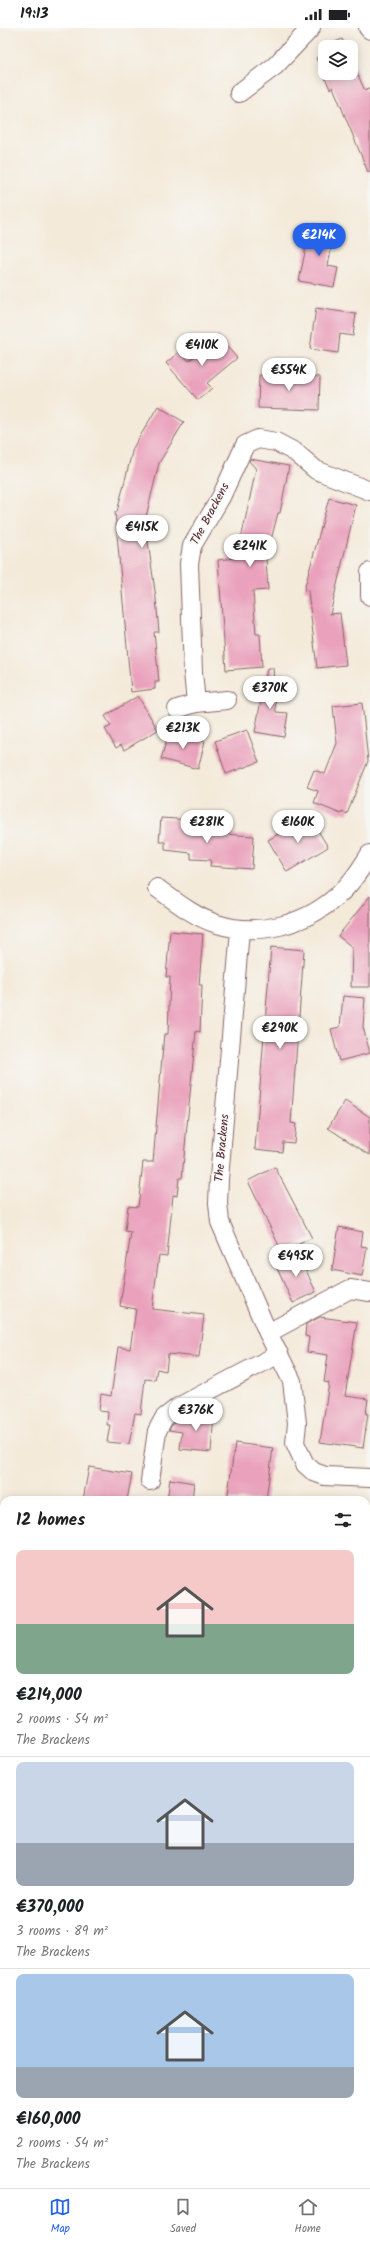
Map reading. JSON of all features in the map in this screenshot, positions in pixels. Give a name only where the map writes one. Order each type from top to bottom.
[{"type":"street","points":[[239,93],[276,66],[311,28]]},
{"type":"street","name":"The Brackens","points":[[196,703],[193,672],[190,579],[192,546],[221,497],[245,445],[258,439],[276,442],[295,452],[316,470],[370,491]]},
{"type":"street","points":[[370,572],[370,596]]},
{"type":"street","points":[[177,709],[196,703],[227,700]]},
{"type":"street","points":[[157,888],[192,913],[216,924],[240,930],[261,930],[287,924],[316,913],[338,896],[369,859]]},
{"type":"street","name":"The Brackens","points":[[240,930],[218,1203],[220,1222],[268,1333],[280,1354],[292,1381],[297,1423],[295,1443],[305,1464],[314,1472],[324,1476],[370,1478]]},
{"type":"street","points":[[268,1333],[350,1288],[370,1292]]},
{"type":"street","points":[[150,1482],[158,1431],[164,1418],[178,1407],[280,1354]]},
{"type":"building","points":[[358,75],[365,91],[370,88],[370,171],[368,172],[333,87],[330,89],[326,80],[358,80]]},
{"type":"building","points":[[311,223],[335,228],[328,266],[338,268],[334,287],[299,281]]},
{"type":"building","points":[[316,308],[356,314],[353,336],[340,334],[338,353],[310,349]]},
{"type":"building","points":[[218,336],[237,358],[207,383],[212,388],[198,400],[166,363],[180,351],[189,361]]},
{"type":"building","points":[[259,375],[320,377],[319,410],[258,408]]},
{"type":"building","points":[[158,406],[184,422],[159,463],[145,521],[156,598],[159,632],[154,632],[159,682],[155,682],[155,689],[131,692],[115,512],[117,512],[133,448]]},
{"type":"building","points":[[250,459],[289,466],[280,513],[278,513],[266,559],[268,590],[253,591],[256,634],[260,634],[262,667],[226,670],[218,560],[237,558],[256,469],[249,461]]},
{"type":"building","points":[[329,498],[356,505],[330,614],[340,613],[346,665],[317,668],[308,591],[304,590]]},
{"type":"building","points":[[267,668],[273,668],[276,712],[288,713],[284,737],[255,732]]},
{"type":"building","points":[[138,696],[158,730],[124,750],[121,745],[116,748],[105,729],[111,726],[105,716]]},
{"type":"building","points":[[362,703],[368,761],[347,814],[342,812],[341,814],[314,803],[318,791],[307,787],[314,770],[325,774],[337,743],[333,706]]},
{"type":"building","points":[[247,730],[259,762],[226,774],[215,741]]},
{"type":"building","points":[[169,731],[205,741],[198,769],[161,759]]},
{"type":"building","points":[[309,816],[328,847],[287,872],[268,840]]},
{"type":"building","points":[[161,818],[207,821],[206,833],[254,836],[252,869],[210,866],[211,860],[191,859],[191,853],[165,850],[165,842],[159,842]]},
{"type":"building","points":[[370,896],[370,987],[351,987],[352,947],[338,936]]},
{"type":"building","points":[[170,931],[203,934],[199,985],[202,985],[200,1032],[196,1031],[182,1178],[179,1178],[177,1196],[173,1195],[167,1256],[159,1255],[152,1309],[204,1315],[199,1357],[168,1354],[166,1371],[157,1369],[155,1380],[145,1379],[141,1414],[135,1413],[129,1444],[107,1442],[110,1425],[107,1425],[108,1412],[99,1411],[101,1394],[111,1396],[118,1347],[130,1349],[136,1309],[120,1306],[131,1232],[125,1231],[128,1206],[138,1207],[143,1162],[153,1162],[164,1034],[168,1034],[170,977],[166,977]]},
{"type":"building","points":[[271,947],[304,950],[291,1123],[296,1124],[294,1143],[283,1142],[282,1152],[255,1149]]},
{"type":"building","points":[[343,996],[365,998],[363,1027],[370,1053],[339,1061],[331,1029],[340,1027]]},
{"type":"building","points":[[345,1101],[370,1117],[370,1155],[328,1128]]},
{"type":"building","points":[[275,1167],[312,1238],[282,1252],[248,1181]]},
{"type":"building","points":[[339,1227],[363,1232],[361,1246],[367,1247],[362,1276],[332,1270]]},
{"type":"building","points":[[298,1253],[316,1292],[293,1303],[275,1264]]},
{"type":"building","points":[[320,1317],[357,1322],[345,1396],[368,1399],[366,1414],[368,1414],[363,1448],[320,1442],[329,1383],[324,1382],[328,1355],[307,1352],[309,1337],[305,1336],[306,1324]]},
{"type":"building","points":[[190,1413],[214,1415],[211,1452],[180,1449],[182,1432],[169,1430],[172,1425]]},
{"type":"building","points":[[235,1443],[273,1448],[267,1496],[228,1496]]},
{"type":"building","points":[[89,1467],[132,1474],[128,1496],[84,1496]]},
{"type":"building","points":[[170,1479],[194,1483],[192,1496],[168,1496]]}]
